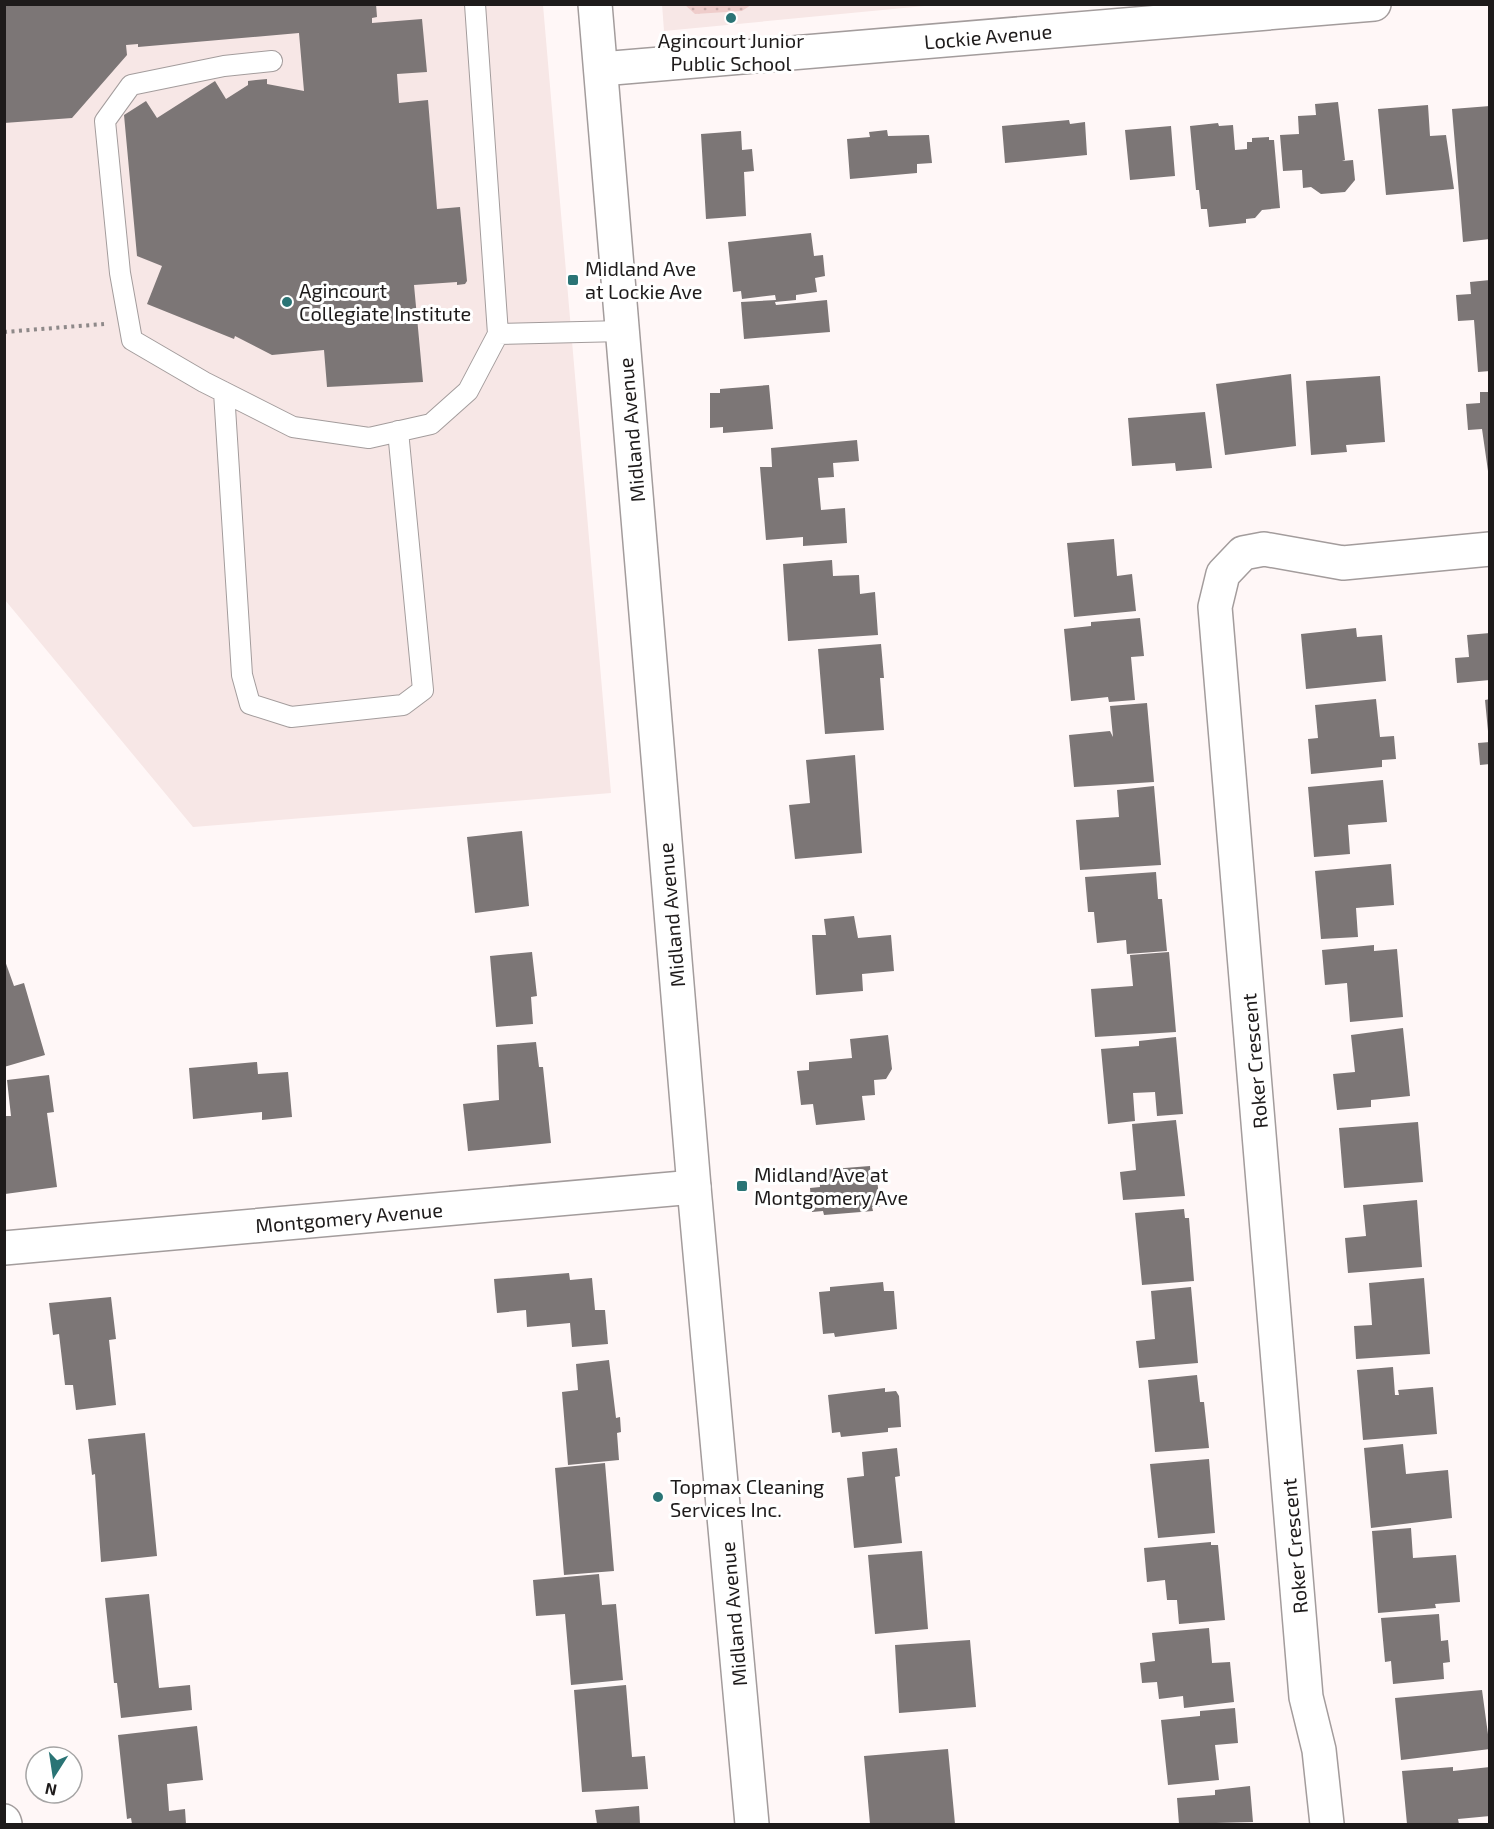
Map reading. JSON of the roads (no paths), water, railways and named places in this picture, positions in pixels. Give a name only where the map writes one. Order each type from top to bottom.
[{"type":"street","name":"Midland Avenue","points":[[595,4],[694,1187],[752,1824]]},
{"type":"street","name":"Lockie Avenue","points":[[601,69],[1374,4]]},
{"type":"street","name":"Roker Crescent","points":[[1327,1824],[1319,1750],[1306,1698],[1215,607],[1223,574],[1243,553],[1264,549],[1343,563],[1490,549]]},
{"type":"street","name":"Montgomery Avenue","points":[[4,1248],[694,1187]]},
{"type":"lane","points":[[273,61],[224,66],[131,85],[105,121],[120,273],[132,340],[224,392],[293,427],[369,438],[431,424],[468,391],[498,334],[475,4]]},
{"type":"lane","points":[[498,334],[623,331]]},
{"type":"lane","points":[[224,392],[242,675],[250,704],[291,717],[403,705],[423,690],[398,431]]},
{"type":"place","name":"Agincourt Junior Public School","points":[[731,18]]},
{"type":"place","name":"Midland Ave at Lockie Ave","points":[[573,280]]},
{"type":"place","name":"Agincourt Collegiate Institute","points":[[287,302]]},
{"type":"place","name":"Midland Ave at Montgomery Ave","points":[[742,1186]]},
{"type":"place","name":"Topmax Cleaning Services Inc.","points":[[658,1497]]}]
